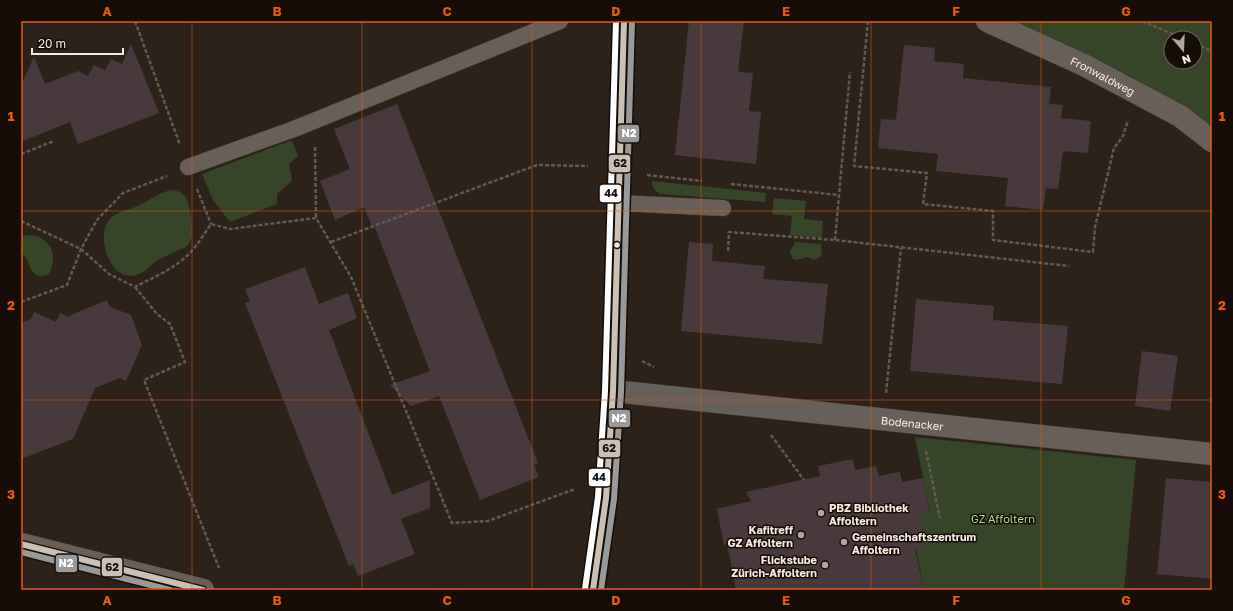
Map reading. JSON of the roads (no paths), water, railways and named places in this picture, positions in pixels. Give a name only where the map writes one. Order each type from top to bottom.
[{"type":"street","points":[[593,590],[606,498],[613,391],[624,21]]},
{"type":"street","name":"Fronwaldweg","points":[[987,21],[1084,65],[1135,92],[1180,116],[1212,141]]},
{"type":"street","name":"Bodenacker","points":[[613,391],[1212,454]]},
{"type":"street","points":[[21,544],[203,590]]},
{"type":"lane","points":[[188,167],[294,129],[560,21]]},
{"type":"lane","points":[[618,203],[723,208]]},
{"type":"place","name":"PBZ Bibliothek Affoltern","points":[[821,513]]},
{"type":"place","name":"Kafitreff GZ Affoltern","points":[[801,535]]},
{"type":"place","name":"Gemeinschaftszentrum Affoltern","points":[[844,542]]},
{"type":"place","name":"Flickstube Zürich-Affoltern","points":[[825,565]]},
{"type":"park label","name":"GZ Affoltern","points":[[1003,518]]}]
